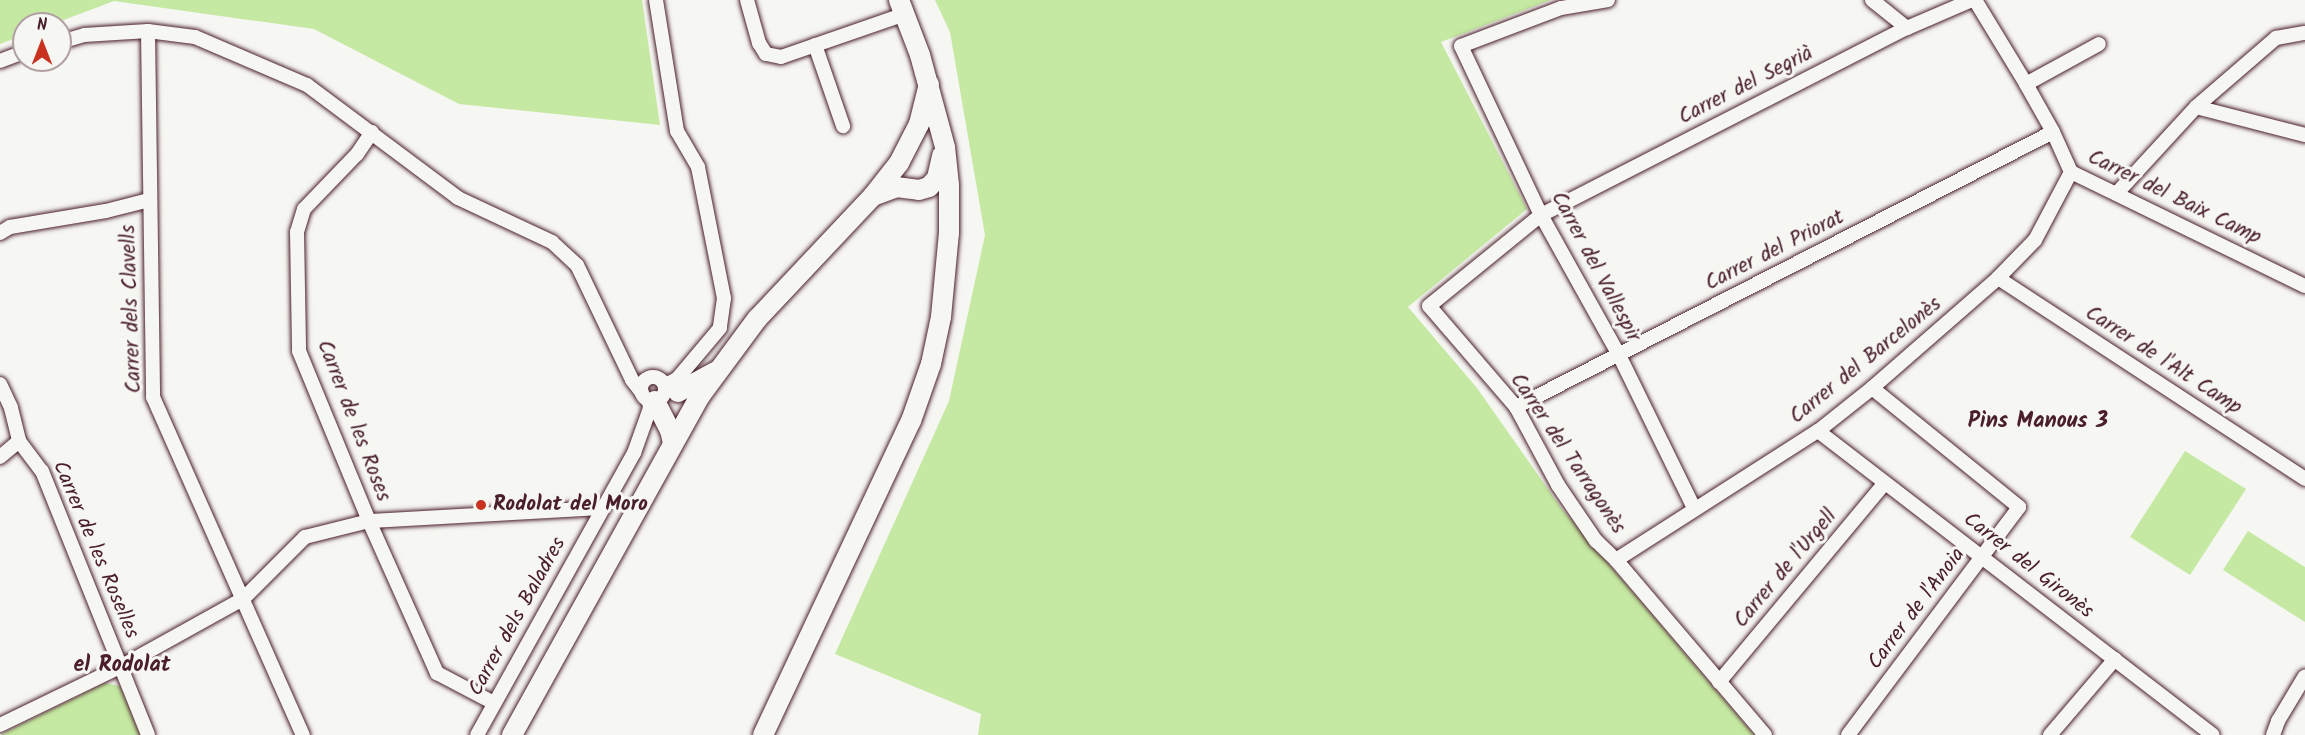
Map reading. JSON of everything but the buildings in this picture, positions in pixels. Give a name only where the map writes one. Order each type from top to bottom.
[{"type":"main road","points":[[763,735],[911,421],[930,364],[941,317],[949,233],[949,185],[929,84],[902,7]]},
{"type":"main road","points":[[512,735],[690,414],[717,372],[757,320],[873,196],[902,159],[920,124],[929,84]]},
{"type":"main road","points":[[942,156],[917,150],[902,159],[898,173],[902,182],[916,188],[936,203],[949,233]]},
{"type":"main road","points":[[873,196],[896,187],[916,188],[934,183],[942,156]]},
{"type":"main road","points":[[657,392],[717,372]]},
{"type":"main road","points":[[657,392],[690,414]]},
{"type":"main road","points":[[657,392],[673,443]]},
{"type":"street","points":[[72,38],[84,35],[148,31],[195,37],[307,85],[458,198],[552,242],[577,265],[627,365],[632,380],[657,392],[676,379],[720,328],[724,298],[698,166],[677,131],[656,0]]},
{"type":"street","points":[[747,0],[759,43],[766,54],[781,57],[815,45],[902,7]]},
{"type":"street","name":"Carrer del Vallespir","points":[[1608,0],[1561,8],[1461,46],[1541,215],[1618,355],[1694,508]]},
{"type":"street","points":[[1872,0],[1907,28]]},
{"type":"street","name":"Carrer del Segrià","points":[[1541,215],[1907,28],[1973,0]]},
{"type":"street","name":"Carrer del Baix Camp","points":[[1973,0],[2026,84],[2053,132],[2071,172],[2305,286]]},
{"type":"street","name":"Carrer dels Clavells","points":[[148,31],[153,397],[303,735]]},
{"type":"street","points":[[2117,193],[2196,107],[2276,38],[2305,33]]},
{"type":"street","points":[[2026,84],[2099,44]]},
{"type":"street","points":[[815,45],[843,126]]},
{"type":"street","points":[[2196,107],[2305,135]]},
{"type":"street","name":"Carrer de les Roses","points":[[372,132],[357,154],[304,208],[297,232],[299,351],[369,521],[437,673],[494,703]]},
{"type":"street","name":"Carrer del Priorat","points":[[1515,408],[2053,132]]},
{"type":"street","name":"Carrer del Barcelonès","points":[[1616,560],[1694,508],[1818,431],[1872,388],[1998,278],[2035,240],[2071,172]]},
{"type":"street","points":[[0,233],[10,227],[44,223],[149,200]]},
{"type":"street","name":"Carrer del Tarragonès","points":[[1541,215],[1429,306],[1515,408],[1558,485],[1596,541],[1616,560],[1765,735]]},
{"type":"street","name":"Carrer de l'Alt Camp","points":[[1998,278],[2305,479]]},
{"type":"street","name":"Carrer de les Roselles","points":[[0,384],[11,408],[19,441],[42,471],[123,666],[148,735]]},
{"type":"street","name":"Carrer de l'Anoia","points":[[1848,735],[2019,507],[1872,388]]},
{"type":"street","name":"Carrer dels Baladres","points":[[477,735],[634,453],[643,424],[639,406],[657,392]]},
{"type":"street","name":"Carrer del Gironès","points":[[1818,431],[2213,735]]},
{"type":"street","points":[[0,457],[19,441]]},
{"type":"street","name":"Carrer de l'Urgell","points":[[1719,682],[1885,483]]},
{"type":"street","points":[[0,726],[123,666],[243,599],[305,537],[369,521],[603,508]]},
{"type":"street","points":[[2050,735],[2115,659]]},
{"type":"street","points":[[2273,735],[2278,721],[2305,676]]},
{"type":"green space","points":[[0,0],[642,0],[660,125],[459,104],[314,29],[114,1],[72,17],[72,12],[12,12],[12,40],[0,44]]},
{"type":"green space","points":[[935,0],[1551,0],[1441,42],[1527,209],[1408,307],[1477,388],[1562,509],[1754,735],[978,735],[981,714],[835,654],[949,401],[985,235],[950,32]]},
{"type":"green space","points":[[2185,451],[2246,489],[2190,575],[2130,537]]},
{"type":"green space","points":[[2248,531],[2305,567],[2305,622],[2223,570]]},
{"type":"green space","points":[[105,683],[120,686],[140,735],[0,735]]},
{"type":"place","name":"Rodolat del Moro","points":[[481,505]]},
{"type":"district","name":"Pins Manous 3","points":[[2038,422]]},
{"type":"district","name":"el Rodolat","points":[[122,666]]}]
